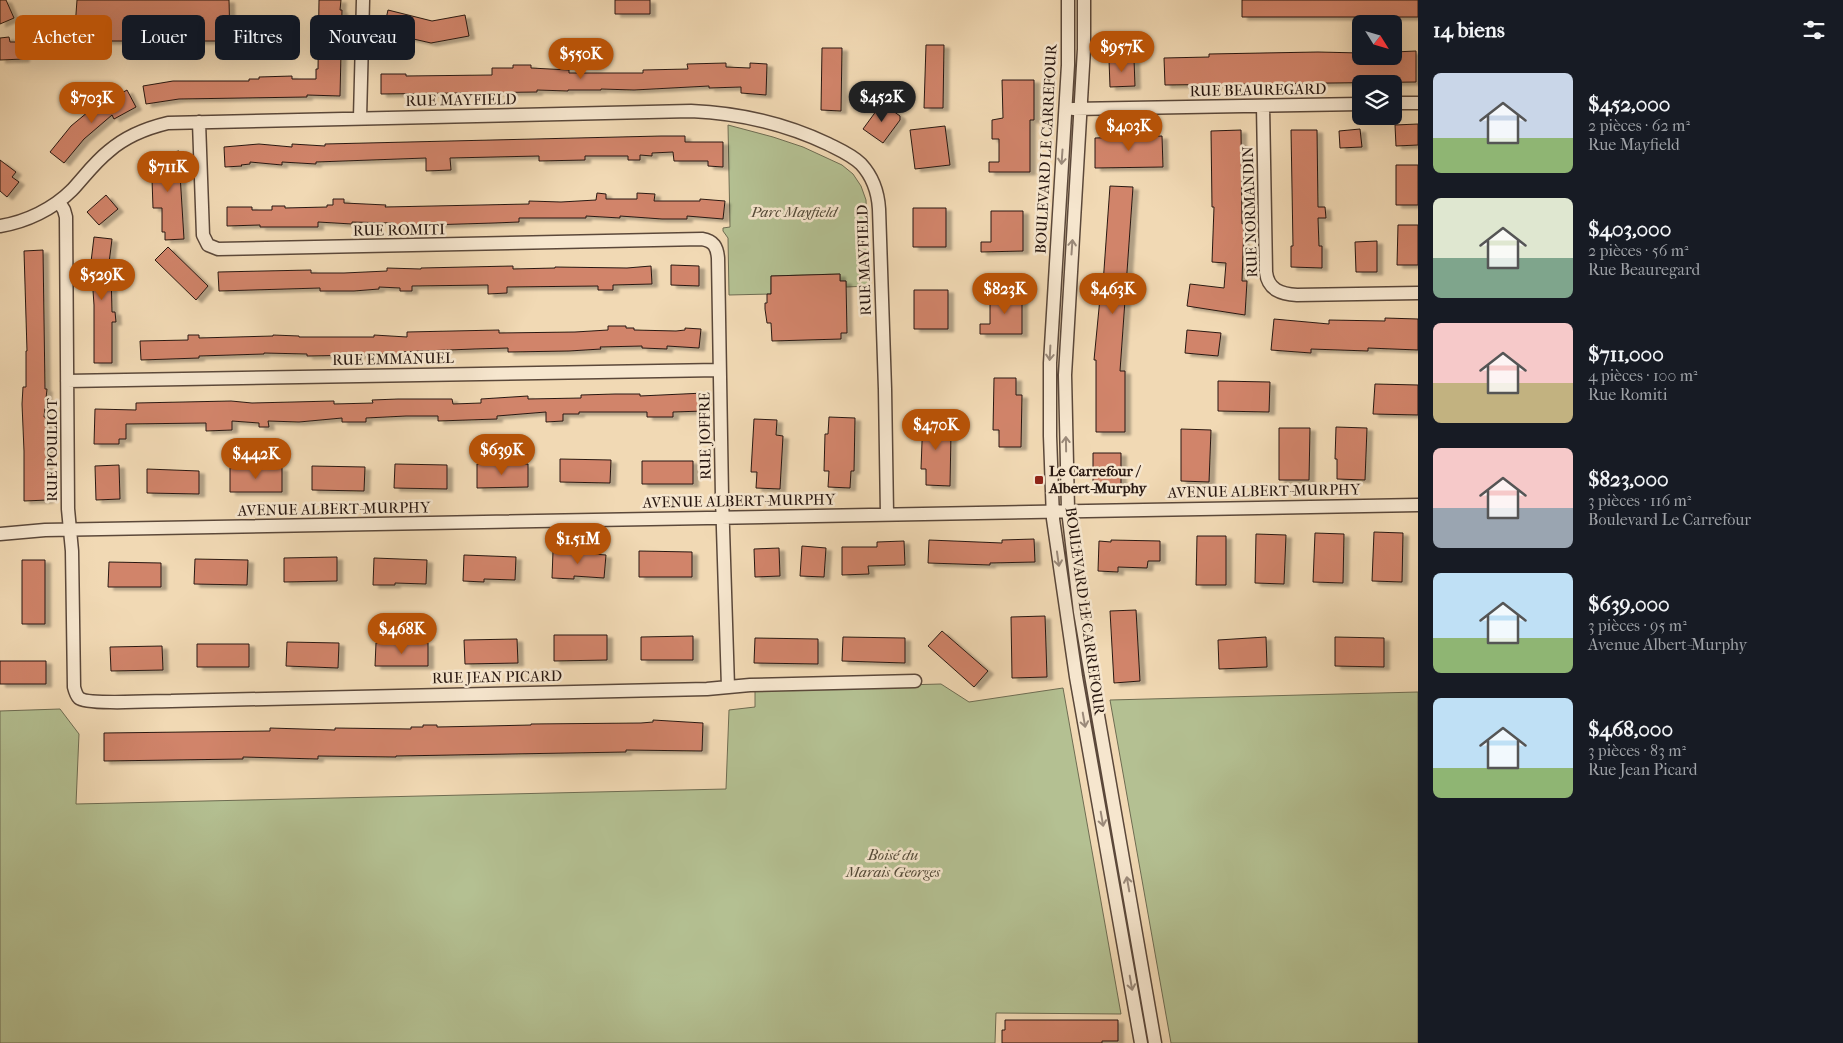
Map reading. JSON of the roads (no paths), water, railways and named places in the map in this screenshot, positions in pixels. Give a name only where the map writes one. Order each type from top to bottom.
[{"type":"street","points":[[360,118],[363,0]]},
{"type":"street","name":"BOULEVARD LE CARREFOUR","points":[[1068,0],[1069,40],[1050,363],[1053,511],[1076,677],[1141,1043]]},
{"type":"street","name":"BOULEVARD LE CARREFOUR","points":[[1084,0],[1081,109],[1065,375],[1068,510],[1080,612],[1155,1043]]},
{"type":"street","points":[[1402,103],[1418,103]]},
{"type":"street","name":"RUE BEAUREGARD","points":[[1065,108],[1352,104]]},
{"type":"street","name":"RUE NORMANDIN","points":[[1263,106],[1266,272],[1272,287],[1284,294],[1297,295],[1418,294]]},
{"type":"street","name":"RUE MAYFIELD","points":[[0,226],[29,218],[59,202],[105,154],[126,139],[163,124],[360,118],[702,112],[739,117],[786,128],[820,140],[855,159],[871,177],[877,191],[879,200],[885,389],[887,514]]},
{"type":"street","name":"RUE ROMITI","points":[[199,122],[203,235],[208,245],[218,250],[702,240],[710,241],[715,245]]},
{"type":"street","name":"RUE POULIOT","points":[[59,202],[66,218],[67,381],[74,687],[79,698]]},
{"type":"street","name":"RUE JOFFRE","points":[[715,245],[718,258],[719,370],[728,687]]},
{"type":"street","name":"RUE EMMANUEL","points":[[67,381],[719,370]]},
{"type":"street","name":"AVENUE ALBERT-MURPHY","points":[[0,534],[70,530],[1418,505]]},
{"type":"street","name":"RUE JEAN PICARD","points":[[79,698],[96,702],[171,701],[707,689],[750,685],[915,681]]},
{"type":"place","name":"Le Carrefour / Albert-Murphy","points":[[1039,480]]},
{"type":"park label","name":"Parc Mayfield","points":[[794,212]]},
{"type":"park label","name":"Boisé du Marais Georges","points":[[893,864]]}]
